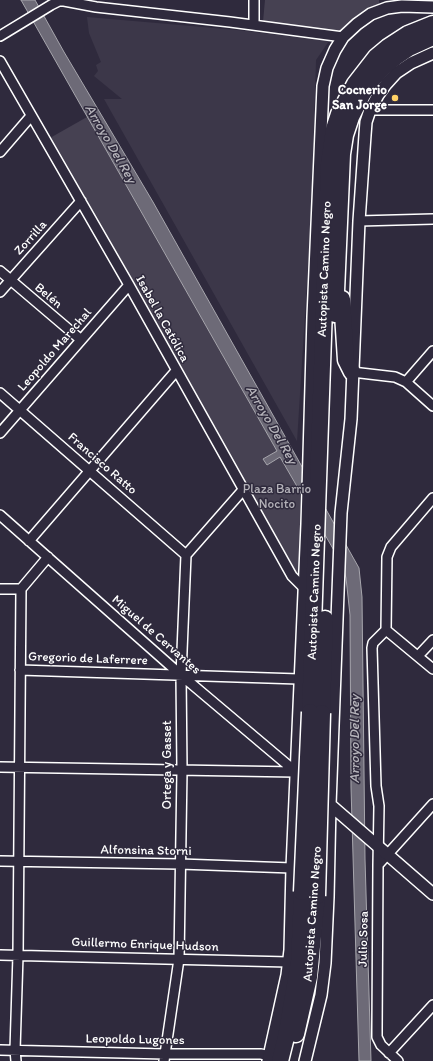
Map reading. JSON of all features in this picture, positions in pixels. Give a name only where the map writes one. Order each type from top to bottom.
[{"type":"highway","name":"Autopista Camino Negro","points":[[289,1061],[309,978],[310,894],[321,550],[320,459],[329,163],[334,129],[339,114],[355,84],[376,57],[388,47],[408,34],[433,24]]},
{"type":"highway","name":"Autopista Camino Negro","points":[[320,459],[338,241],[342,154],[345,135],[351,117],[371,81],[396,57],[409,48],[433,37]]},
{"type":"highway","points":[[338,241],[346,360],[352,372]]},
{"type":"highway","name":"Autopista Camino Negro","points":[[273,1059],[286,1036],[310,894]]},
{"type":"street","points":[[0,36],[50,2],[65,0],[343,37]]},
{"type":"street","points":[[254,0],[254,25]]},
{"type":"street","points":[[273,1059],[289,962],[299,679],[307,524],[320,459],[323,86],[327,68],[335,50],[343,37],[357,24],[378,11],[402,6],[433,7]]},
{"type":"street","points":[[305,1061],[324,975],[341,513],[351,419],[359,221],[366,122],[370,110],[378,95],[396,73],[433,53]]},
{"type":"street","name":"Isabel la Católica","points":[[0,61],[129,285],[292,576],[304,588]]},
{"type":"street","points":[[370,110],[433,110]]},
{"type":"street","points":[[0,152],[31,116]]},
{"type":"street","name":"Zorrilla","points":[[0,292],[81,201]]},
{"type":"street","points":[[359,221],[433,219]]},
{"type":"street","name":"Belén","points":[[0,271],[80,339]]},
{"type":"street","name":"Leopoldo Marechal","points":[[0,433],[80,339],[129,285]]},
{"type":"street","points":[[406,382],[433,351]]},
{"type":"street","points":[[29,541],[176,371]]},
{"type":"street","points":[[352,372],[395,376],[406,382],[433,406]]},
{"type":"street","name":"Francisco Ratto","points":[[0,393],[186,555]]},
{"type":"street","points":[[186,555],[243,490]]},
{"type":"street","points":[[433,498],[391,547],[387,557],[386,630],[433,670]]},
{"type":"street","name":"Miguel de Cervantes","points":[[0,515],[181,675],[296,772]]},
{"type":"street","name":"Ortega y Gasset","points":[[164,1057],[179,959],[182,770],[181,675],[186,555]]},
{"type":"street","points":[[16,1061],[21,589],[48,557]]},
{"type":"street","points":[[0,589],[21,589]]},
{"type":"street","name":"Julio Sosa","points":[[386,630],[374,643],[372,648],[376,786],[379,806],[377,1037],[381,1045],[398,1061]]},
{"type":"street","points":[[418,656],[433,640]]},
{"type":"street","name":"Gregorio de Laferrere","points":[[20,670],[299,679]]},
{"type":"street","points":[[0,767],[296,772],[330,806],[370,838],[433,894]]},
{"type":"street","points":[[378,865],[389,855],[433,804]]},
{"type":"street","name":"Alfonsina Storni","points":[[0,861],[180,864],[292,868]]},
{"type":"street","name":"Guillermo Enrique Hudson","points":[[0,955],[289,962]]},
{"type":"street","points":[[389,1054],[433,1005]]},
{"type":"street","name":"Leopoldo Lugones","points":[[0,1050],[164,1057],[261,1054],[273,1059]]},
{"type":"shaded area","points":[[87,17],[237,30],[329,41],[316,60],[311,219],[297,441],[104,99],[122,99],[94,76],[98,71],[96,65],[101,62],[89,33]]},
{"type":"green space","points":[[265,0],[379,0],[379,7],[342,32],[263,22]]},
{"type":"green space","name":"Plaza Barrio Nocito","points":[[87,117],[277,451],[263,459],[267,465],[280,457],[300,492],[300,566],[297,574],[292,571],[50,138]]},
{"type":"water","name":"Arroyo Del Rey","points":[[21,0],[35,0],[153,202],[359,568],[362,597],[365,859],[371,1061],[359,1061],[351,787],[350,615],[346,578],[343,566],[280,457],[267,465],[263,459],[277,451]]},
{"type":"place","name":"Cocnerio San Jorge","points":[[395,98]]}]
